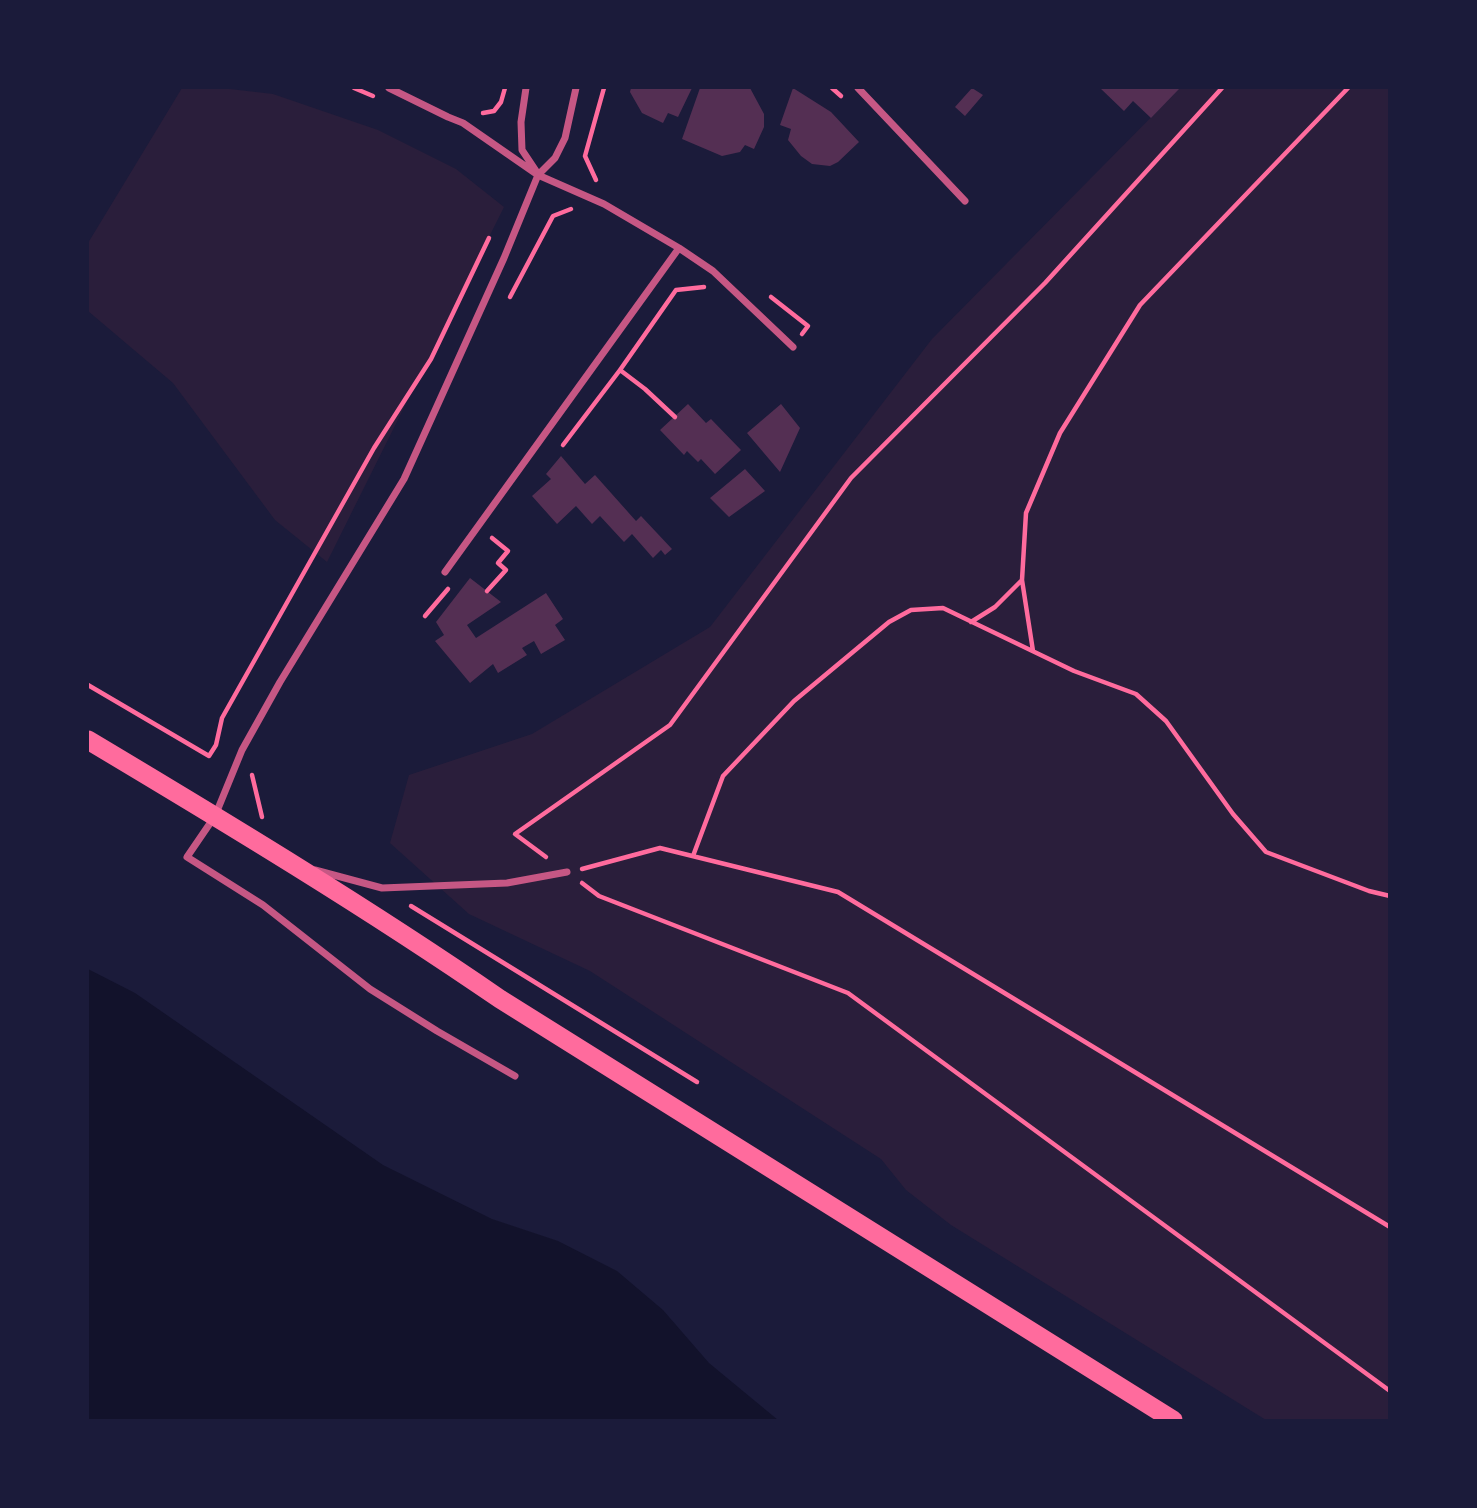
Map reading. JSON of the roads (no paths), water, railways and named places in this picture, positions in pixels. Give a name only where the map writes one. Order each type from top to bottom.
[{"type":"highway","points":[[88,740],[215,816],[439,957],[534,1021],[1173,1420]]},
{"type":"street","points":[[389,88],[463,123],[538,175],[604,204],[679,248],[713,271],[793,347]]},
{"type":"street","points":[[526,88],[521,122],[522,150],[538,175]]},
{"type":"street","points":[[516,1076],[370,989],[263,905],[187,857],[215,816],[236,762],[280,682],[404,479],[504,258],[538,175],[555,158],[565,138],[576,88]]},
{"type":"street","points":[[858,88],[965,201]]},
{"type":"street","points":[[445,572],[679,248]]},
{"type":"street","points":[[288,863],[382,888],[507,883],[567,872]]}]
